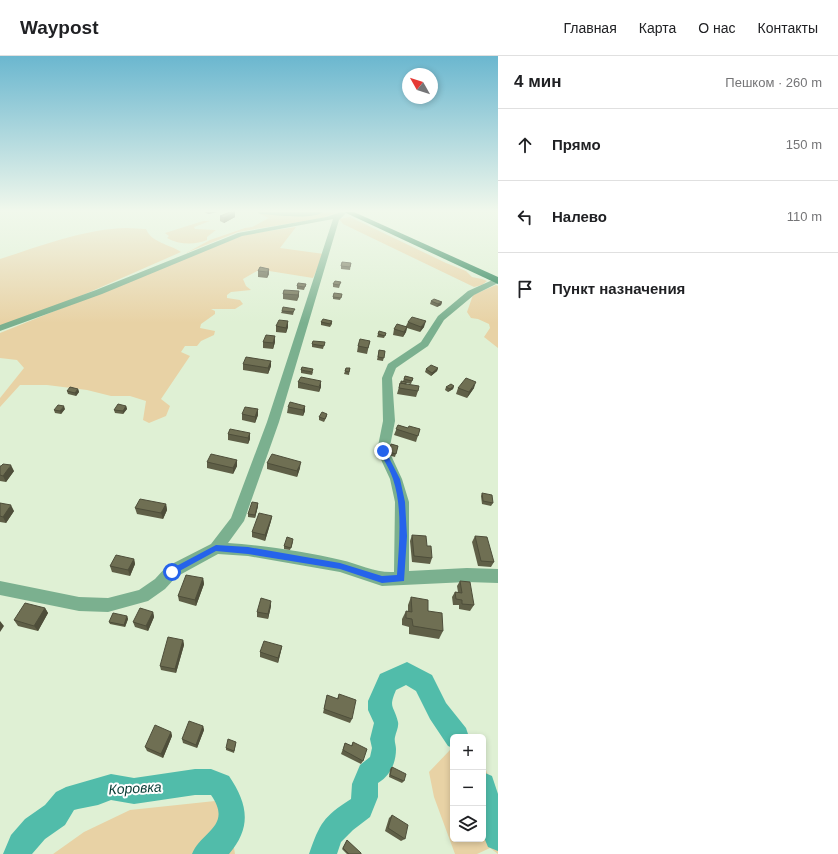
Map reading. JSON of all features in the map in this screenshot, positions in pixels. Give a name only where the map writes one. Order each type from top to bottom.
[{"type":"main road","points":[[427,249],[497,281]]},
{"type":"street","points":[[0,328],[99,292],[203,249]]},
{"type":"street","points":[[0,588],[79,604],[108,605],[143,596],[160,584],[172,572],[216,548],[237,521],[272,422],[326,249]]},
{"type":"street","points":[[401,578],[403,536],[402,502],[396,479],[383,451],[389,421],[387,378],[392,366],[424,344],[441,318],[471,293],[497,281]]},
{"type":"street","points":[[216,548],[248,550],[340,566],[382,579],[467,574],[498,576]]},
{"type":"shaded area","points":[[31,249],[176,249],[181,252],[74,299],[0,326],[0,259]]},
{"type":"shaded area","points":[[208,249],[289,249],[324,254],[313,278],[263,270],[257,271],[243,279],[246,286],[251,290],[231,292],[227,295],[227,298],[240,300],[243,304],[235,309],[211,309],[215,311],[215,314],[201,324],[200,328],[215,331],[214,335],[201,341],[197,346],[185,346],[181,352],[190,356],[161,399],[170,406],[166,416],[149,423],[143,420],[146,401],[130,396],[111,396],[87,390],[47,385],[20,385],[0,407],[0,398],[24,368],[17,360],[0,358],[0,333]]},
{"type":"shaded area","points":[[395,249],[417,249],[466,271],[472,277],[487,281],[482,285],[474,287]]},
{"type":"shaded area","points":[[496,285],[498,286],[498,348],[484,337],[490,328],[489,324],[478,319],[471,318],[467,312],[473,295]]},
{"type":"shaded area","points":[[450,750],[450,840],[434,797],[429,772]]},
{"type":"shaded area","points":[[486,770],[498,798],[498,854],[490,848],[477,854],[455,854],[451,842],[486,842]]},
{"type":"shaded area","points":[[215,801],[231,829],[235,854],[53,854],[84,832],[130,810]]},
{"type":"building","points":[[342,262],[351,263],[350,267],[341,266]]},
{"type":"building","points":[[260,267],[269,269],[267,272],[258,271]]},
{"type":"building","points":[[335,281],[341,282],[339,285],[333,284]]},
{"type":"building","points":[[298,283],[306,284],[305,287],[297,286]]},
{"type":"building","points":[[284,290],[299,291],[298,295],[283,294]]},
{"type":"building","points":[[334,293],[342,294],[341,298],[333,297]]},
{"type":"building","points":[[434,299],[442,302],[438,304],[431,301]]},
{"type":"building","points":[[283,307],[295,309],[293,312],[282,311]]},
{"type":"building","points":[[412,317],[426,321],[421,327],[408,322]]},
{"type":"building","points":[[323,319],[332,321],[330,324],[321,322]]},
{"type":"building","points":[[279,320],[288,321],[286,328],[276,326]]},
{"type":"building","points":[[397,324],[407,327],[404,332],[394,329]]},
{"type":"building","points":[[379,331],[386,333],[385,336],[378,334]]},
{"type":"building","points":[[266,335],[275,336],[273,343],[263,342]]},
{"type":"building","points":[[360,339],[370,341],[368,348],[358,346]]},
{"type":"building","points":[[313,341],[325,342],[324,346],[312,344]]},
{"type":"building","points":[[379,350],[385,351],[384,358],[378,357]]},
{"type":"building","points":[[246,357],[271,361],[268,368],[243,364]]},
{"type":"building","points":[[431,365],[438,368],[432,373],[426,369]]},
{"type":"building","points":[[302,367],[313,369],[312,372],[301,370]]},
{"type":"building","points":[[346,368],[350,368],[349,372],[345,371]]},
{"type":"building","points":[[405,376],[413,378],[412,381],[404,379]]},
{"type":"building","points":[[301,377],[321,381],[319,387],[298,382]]},
{"type":"building","points":[[466,378],[476,382],[469,392],[458,388]]},
{"type":"building","points":[[400,383],[419,386],[418,391],[399,388]]},
{"type":"building","points":[[451,384],[454,386],[450,389],[446,387]]},
{"type":"building","points":[[70,387],[78,389],[75,393],[67,391]]},
{"type":"building","points":[[290,402],[305,406],[303,410],[288,407]]},
{"type":"building","points":[[118,404],[126,406],[123,411],[114,410]]},
{"type":"building","points":[[58,405],[64,406],[60,411],[54,410]]},
{"type":"building","points":[[245,407],[258,409],[255,417],[242,414]]},
{"type":"building","points":[[322,412],[327,414],[325,419],[319,417]]},
{"type":"building","points":[[398,425],[420,429],[418,436],[396,429]]},
{"type":"building","points":[[230,429],[250,433],[248,438],[228,434]]},
{"type":"building","points":[[391,444],[398,446],[396,454],[389,452]]},
{"type":"building","points":[[211,454],[237,460],[233,468],[207,462]]},
{"type":"building","points":[[272,454],[301,462],[297,471],[267,463]]},
{"type":"building","points":[[3,464],[11,465],[3,476],[0,475],[0,466]]},
{"type":"building","points":[[482,493],[492,495],[493,503],[483,501]]},
{"type":"building","points":[[140,499],[166,504],[161,513],[135,508]]},
{"type":"building","points":[[252,502],[258,503],[255,515],[248,514]]},
{"type":"building","points":[[0,503],[11,505],[3,517],[0,516]]},
{"type":"building","points":[[259,513],[272,516],[265,535],[252,532]]},
{"type":"building","points":[[412,535],[426,536],[427,546],[431,546],[432,558],[414,556]]},
{"type":"building","points":[[475,536],[487,537],[494,562],[481,561]]},
{"type":"building","points":[[287,537],[293,539],[291,548],[284,546]]},
{"type":"building","points":[[116,555],[134,559],[128,570],[110,566]]},
{"type":"building","points":[[186,575],[203,578],[195,600],[178,596]]},
{"type":"building","points":[[460,581],[470,582],[474,605],[462,604],[462,600],[456,599],[455,592],[462,593]]},
{"type":"building","points":[[411,597],[428,600],[428,611],[442,613],[443,631],[413,626],[412,619],[406,618],[406,611],[412,612]]},
{"type":"building","points":[[261,598],[271,601],[268,614],[257,612]]},
{"type":"building","points":[[25,603],[45,608],[34,626],[14,620]]},
{"type":"building","points":[[140,608],[153,612],[146,626],[133,622]]},
{"type":"building","points":[[113,613],[127,616],[124,625],[109,622]]},
{"type":"building","points":[[168,637],[183,640],[175,669],[160,666]]},
{"type":"building","points":[[264,641],[282,646],[278,658],[260,652]]},
{"type":"building","points":[[339,694],[356,700],[352,719],[324,709],[327,695],[338,699]]},
{"type":"building","points":[[189,721],[203,726],[196,745],[182,739]]},
{"type":"building","points":[[155,725],[171,732],[161,754],[145,747]]},
{"type":"building","points":[[228,739],[236,742],[234,751],[226,748]]},
{"type":"building","points":[[353,742],[367,749],[363,761],[343,750],[345,743],[352,746]]},
{"type":"building","points":[[392,767],[406,774],[404,781],[390,775]]},
{"type":"building","points":[[392,815],[408,825],[405,839],[388,828]]},
{"type":"building","points":[[347,840],[361,854],[349,854],[343,848]]},
{"type":"waterway","name":"Коровка","points":[[323,854],[330,834],[343,820],[361,808],[365,797],[365,784],[369,774],[377,769],[382,761],[384,748],[382,739],[386,723],[380,710],[380,701],[388,682],[407,673],[424,683],[438,711],[455,734]]},
{"type":"waterway","name":"Коровка","points":[[17,854],[21,845],[35,829],[55,815],[65,801],[75,796],[98,792],[111,787],[134,791],[195,782],[211,782],[220,785],[225,792],[231,807],[232,815],[229,830],[225,837],[206,854]]},
{"type":"waterway","name":"Коровка","points":[[486,800],[490,820],[498,837]]},
{"type":"route","points":[[172,572],[216,548],[248,550],[340,566],[382,579],[401,578],[403,536],[402,502],[396,479],[383,451]]}]
